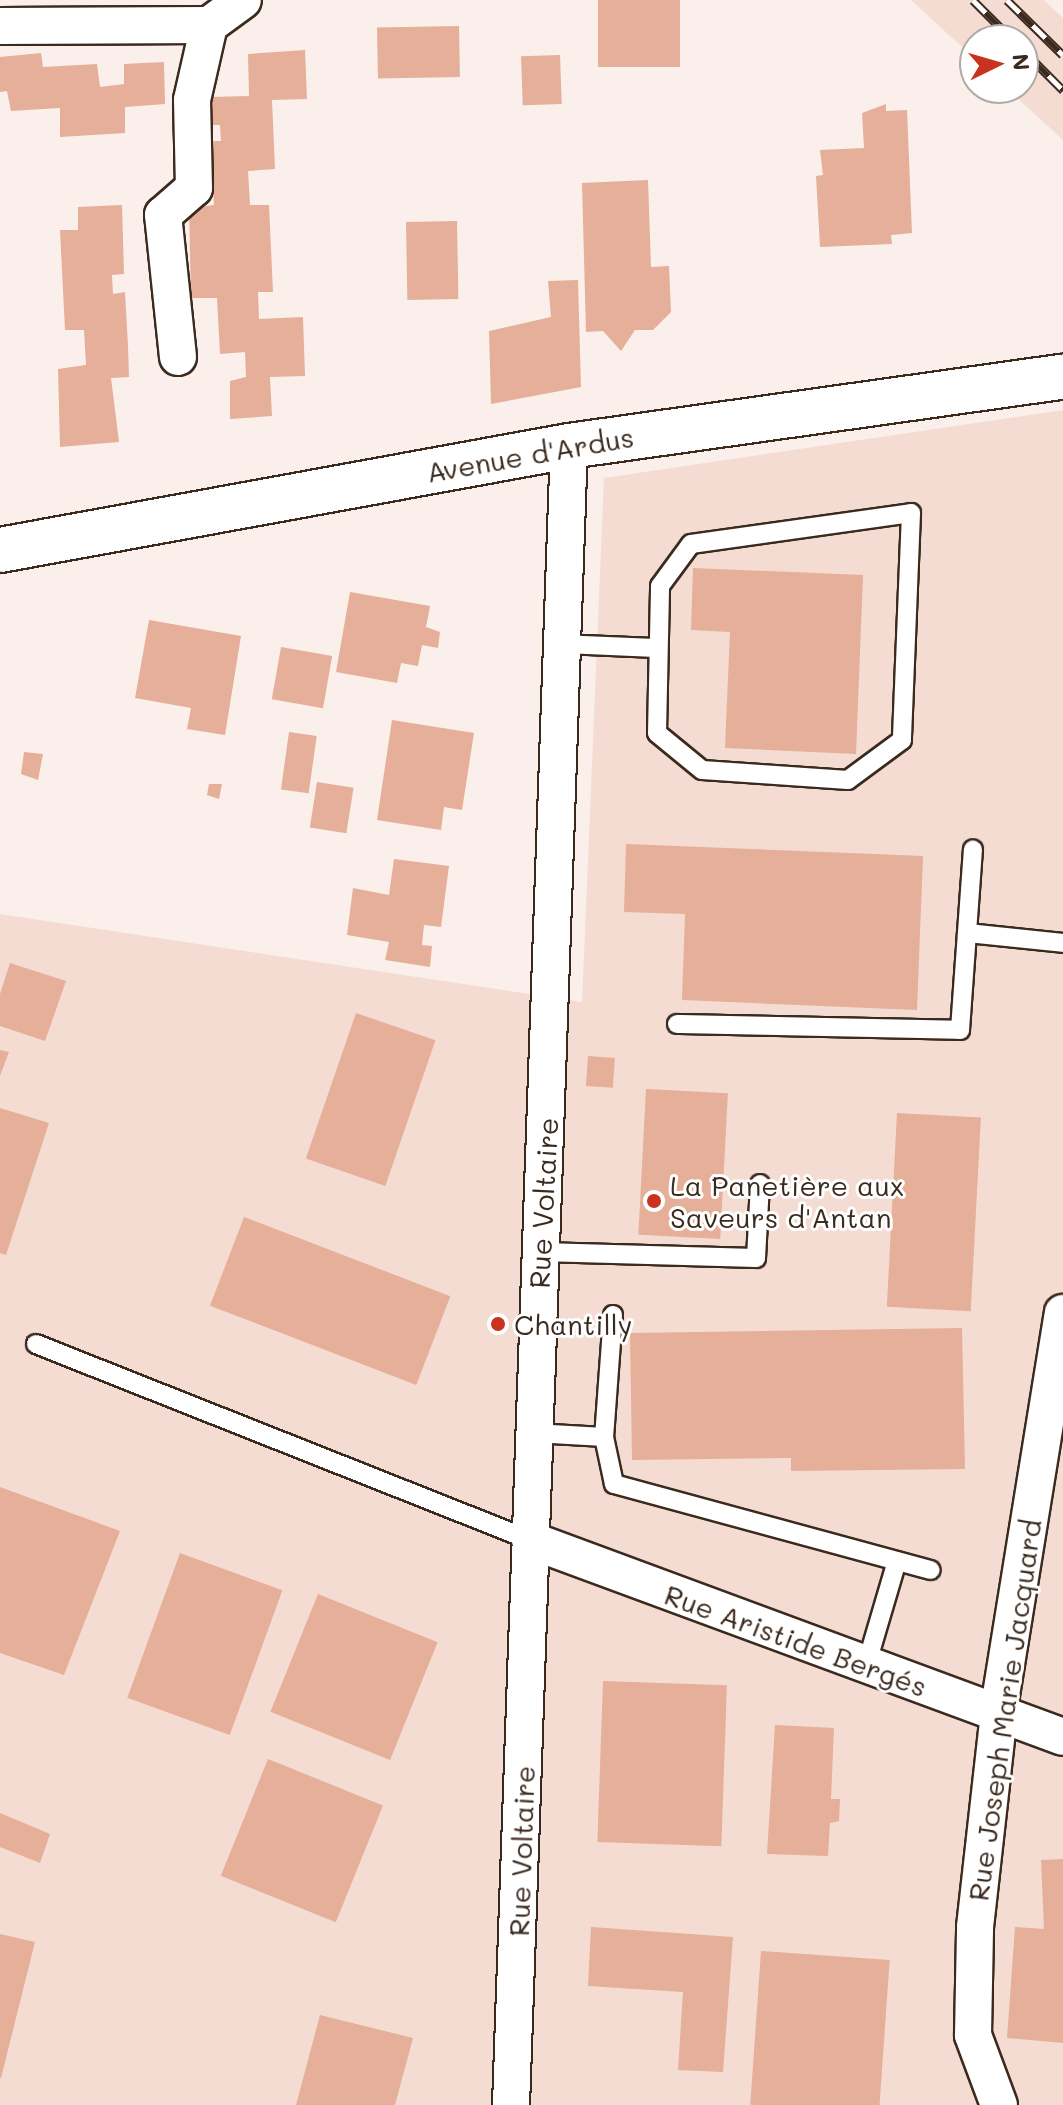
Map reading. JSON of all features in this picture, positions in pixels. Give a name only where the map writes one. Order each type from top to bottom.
[{"type":"main road","name":"Avenue d'Ardus","points":[[0,550],[569,446],[1063,377]]},
{"type":"street","points":[[0,26],[209,25],[243,0]]},
{"type":"street","points":[[178,357],[163,215],[194,188],[192,100],[209,25]]},
{"type":"street","name":"Rue Voltaire","points":[[511,2105],[569,446]]},
{"type":"street","name":"Rue Joseph Marie Jacquard","points":[[999,2105],[973,2035],[975,1927],[999,1715],[1063,1313]]},
{"type":"street","name":"Rue Aristide Bergés","points":[[530,1540],[999,1715],[1062,1735]]},
{"type":"lane","points":[[911,513],[902,740],[848,780],[702,770],[657,733],[658,648],[660,586],[691,544],[911,513]]},
{"type":"lane","points":[[562,644],[658,648]]},
{"type":"lane","points":[[677,1024],[960,1030],[973,849]]},
{"type":"lane","points":[[967,933],[1063,943]]},
{"type":"lane","points":[[541,1252],[756,1258],[760,1184]]},
{"type":"lane","points":[[613,1315],[604,1437],[614,1484],[931,1570]]},
{"type":"lane","points":[[36,1344],[530,1540]]},
{"type":"lane","points":[[534,1433],[604,1437]]},
{"type":"lane","points":[[866,1666],[897,1561]]},
{"type":"shaded area","points":[[911,0],[1044,0],[1063,18],[1063,140],[1024,104],[1039,104],[1039,24],[959,24],[959,44]]},
{"type":"shaded area","points":[[1063,410],[1063,2105],[0,2105],[0,914],[582,1002],[604,478]]},
{"type":"building","points":[[598,0],[680,0],[680,67],[598,67]]},
{"type":"building","points":[[459,26],[460,77],[378,78],[377,27]]},
{"type":"building","points":[[305,50],[307,99],[272,100],[275,169],[248,171],[250,205],[269,205],[273,292],[258,292],[259,319],[303,317],[305,376],[270,377],[272,416],[230,419],[230,381],[246,377],[245,352],[220,354],[217,298],[191,298],[189,208],[214,205],[210,141],[221,141],[220,125],[212,125],[211,97],[249,96],[248,54]]},
{"type":"building","points":[[41,53],[43,67],[97,64],[100,87],[124,84],[124,64],[164,62],[165,104],[125,107],[125,133],[60,137],[60,108],[11,111],[7,91],[0,92],[0,57]]},
{"type":"building","points":[[560,55],[562,104],[523,105],[521,56]]},
{"type":"building","points":[[886,104],[886,111],[907,110],[912,233],[891,235],[892,244],[820,247],[816,176],[823,175],[820,150],[864,148],[862,113]]},
{"type":"building","points":[[648,180],[651,267],[669,266],[671,312],[653,330],[635,330],[621,351],[603,331],[586,332],[582,183]]},
{"type":"building","points":[[122,205],[124,274],[112,275],[113,294],[125,292],[129,377],[111,378],[119,442],[60,447],[58,369],[86,365],[84,330],[65,330],[60,230],[78,230],[78,207]]},
{"type":"building","points":[[457,221],[458,299],[407,300],[406,222]]},
{"type":"building","points":[[578,280],[581,387],[491,404],[489,331],[551,317],[548,281]]},
{"type":"building","points":[[693,568],[863,575],[856,754],[725,748],[730,632],[691,630]]},
{"type":"building","points":[[350,592],[430,606],[426,627],[440,632],[438,648],[422,645],[418,666],[401,663],[397,683],[336,672]]},
{"type":"building","points":[[149,620],[241,636],[225,735],[187,729],[191,708],[135,698]]},
{"type":"building","points":[[281,647],[332,656],[323,708],[272,699]]},
{"type":"building","points":[[392,720],[474,733],[462,810],[444,807],[441,830],[377,820]]},
{"type":"building","points":[[289,732],[317,736],[309,793],[281,789]]},
{"type":"building","points":[[24,752],[43,754],[38,780],[21,774]]},
{"type":"building","points":[[317,782],[354,788],[346,833],[310,827]]},
{"type":"building","points":[[209,784],[222,784],[219,799],[207,795]]},
{"type":"building","points":[[626,844],[923,856],[917,1010],[682,1000],[685,914],[624,912]]},
{"type":"building","points":[[394,859],[449,866],[441,927],[424,925],[422,945],[432,946],[430,967],[385,960],[389,942],[347,935],[353,888],[389,895]]},
{"type":"building","points":[[10,963],[66,981],[45,1041],[0,1026],[0,994]]},
{"type":"building","points":[[356,1013],[435,1040],[385,1186],[306,1159]]},
{"type":"building","points":[[0,1050],[9,1052],[0,1076]]},
{"type":"building","points":[[588,1056],[615,1058],[613,1088],[586,1086]]},
{"type":"building","points":[[646,1089],[728,1093],[720,1239],[638,1235]]},
{"type":"building","points":[[0,1108],[49,1123],[6,1255],[0,1253]]},
{"type":"building","points":[[897,1113],[981,1117],[971,1311],[887,1307]]},
{"type":"building","points":[[244,1217],[450,1296],[416,1385],[210,1306]]},
{"type":"building","points":[[962,1328],[965,1469],[791,1471],[791,1458],[632,1460],[630,1333]]},
{"type":"building","points":[[0,1487],[120,1531],[64,1675],[0,1653]]},
{"type":"building","points":[[180,1553],[282,1590],[230,1735],[127,1698]]},
{"type":"building","points":[[318,1594],[438,1642],[390,1760],[270,1712]]},
{"type":"building","points":[[603,1681],[727,1685],[721,1846],[597,1842]]},
{"type":"building","points":[[775,1725],[834,1728],[831,1799],[840,1799],[839,1821],[830,1823],[828,1856],[767,1854]]},
{"type":"building","points":[[268,1759],[383,1805],[336,1922],[221,1876]]},
{"type":"building","points":[[0,1813],[50,1834],[40,1863],[0,1847]]},
{"type":"building","points":[[1063,1859],[1063,2043],[1007,2038],[1015,1927],[1044,1929],[1041,1860]]},
{"type":"building","points":[[591,1927],[733,1937],[723,2072],[678,2070],[683,1992],[588,1986]]},
{"type":"building","points":[[0,1934],[35,1942],[1,2078],[0,2078]]},
{"type":"building","points":[[761,1951],[890,1960],[880,2105],[750,2105]]},
{"type":"building","points":[[320,2015],[413,2038],[395,2105],[296,2105]]},
{"type":"railway","points":[[973,0],[997,24]]},
{"type":"railway","points":[[1007,0],[1063,55]]},
{"type":"railway","points":[[1039,66],[1063,90]]},
{"type":"place","name":"La Panetière aux Saveurs d'Antan","points":[[654,1201]]},
{"type":"place","name":"Chantilly","points":[[498,1324]]}]
